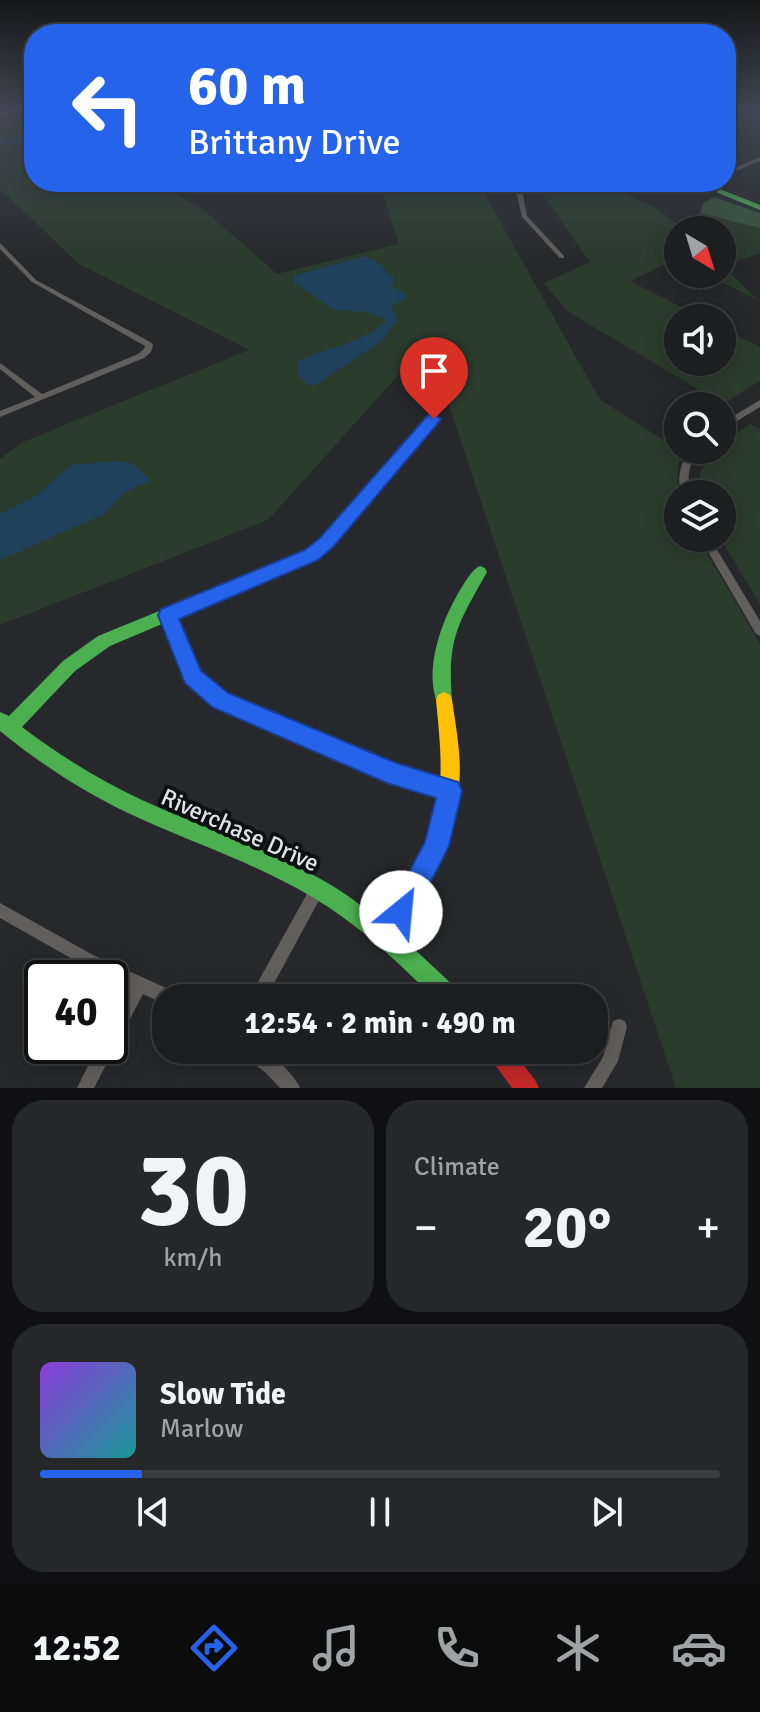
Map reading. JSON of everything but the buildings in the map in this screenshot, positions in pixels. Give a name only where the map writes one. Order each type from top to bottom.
[{"type":"street","points":[[736,169],[756,161]]},
{"type":"street","points":[[736,166],[740,167]]},
{"type":"street","points":[[517,192],[524,216],[562,257]]},
{"type":"street","points":[[726,192],[760,208]]},
{"type":"street","points":[[735,192],[760,200]]},
{"type":"street","points":[[0,245],[4,256],[34,281],[149,345],[148,350],[0,414]]},
{"type":"street","points":[[0,365],[39,396]]},
{"type":"street","points":[[736,418],[760,403]]},
{"type":"street","points":[[4,724],[85,653],[104,641],[311,555],[327,542],[434,419]]},
{"type":"street","points":[[713,552],[760,631]]},
{"type":"street","points":[[387,937],[437,846],[450,791],[449,721],[443,684],[445,631],[480,572]]},
{"type":"street","points":[[168,615],[193,677],[220,700],[395,775],[450,791]]},
{"type":"street","name":"Riverchase Drive","points":[[4,724],[52,764],[101,792],[249,854],[318,888],[387,937],[436,984]]},
{"type":"street","points":[[265,984],[318,888]]},
{"type":"street","points":[[0,910],[88,960],[152,990]]},
{"type":"street","points":[[128,1007],[140,984]]},
{"type":"street","points":[[592,1088],[610,1061],[619,1027]]},
{"type":"street","points":[[85,1088],[98,1064]]},
{"type":"street","points":[[268,1064],[292,1088]]},
{"type":"street","points":[[509,1064],[527,1088]]},
{"type":"green space","points":[[0,161],[24,161],[24,192],[174,192],[204,210],[277,274],[399,244],[382,192],[484,192],[600,400],[664,440],[664,464],[679,464],[678,480],[664,480],[664,552],[706,552],[760,644],[760,1088],[676,1088],[428,342],[268,520],[0,625],[0,459],[23,442],[249,350],[79,264],[0,189]]},
{"type":"green space","points":[[541,192],[621,192],[656,208],[667,216],[664,216],[664,265],[630,281],[675,304],[664,304],[664,369],[567,311],[544,283],[590,262]]},
{"type":"green space","points":[[714,197],[760,213],[760,228],[736,222],[736,216],[700,213],[703,203]]},
{"type":"green space","points":[[736,221],[760,228],[760,253],[736,261]]},
{"type":"green space","points":[[736,279],[758,300],[733,288],[736,288]]},
{"type":"green space","points":[[736,335],[760,347],[760,381],[736,396],[736,392],[703,392],[676,376],[736,376]]},
{"type":"green space","points":[[750,424],[760,429],[760,604],[728,552],[736,552],[736,480],[700,480],[704,464],[736,464],[736,434]]},
{"type":"water","points":[[364,256],[379,263],[395,280],[391,287],[406,293],[405,300],[391,305],[397,320],[382,341],[314,386],[307,384],[297,374],[298,362],[356,340],[386,320],[368,312],[334,310],[293,282],[294,276]]},
{"type":"water","points":[[115,461],[132,463],[151,481],[125,492],[104,514],[0,560],[0,514],[37,495],[71,465]]},
{"type":"traffic: fast","points":[[720,192],[760,208]]},
{"type":"traffic: fast","points":[[9,728],[69,666],[104,641],[311,555],[327,542],[434,419]]},
{"type":"traffic: fast","points":[[444,700],[443,663],[448,632],[460,604],[480,572]]},
{"type":"traffic: fast","points":[[0,720],[54,760],[112,795],[268,863],[318,889],[371,926],[435,984]]},
{"type":"traffic: slow","points":[[387,937],[426,865],[447,808],[451,766],[444,700]]},
{"type":"traffic: jam","points":[[509,1064],[527,1088]]},
{"type":"route","points":[[401,912],[437,846],[450,791],[395,775],[220,700],[193,677],[168,615],[311,555],[327,542],[434,419]]}]
